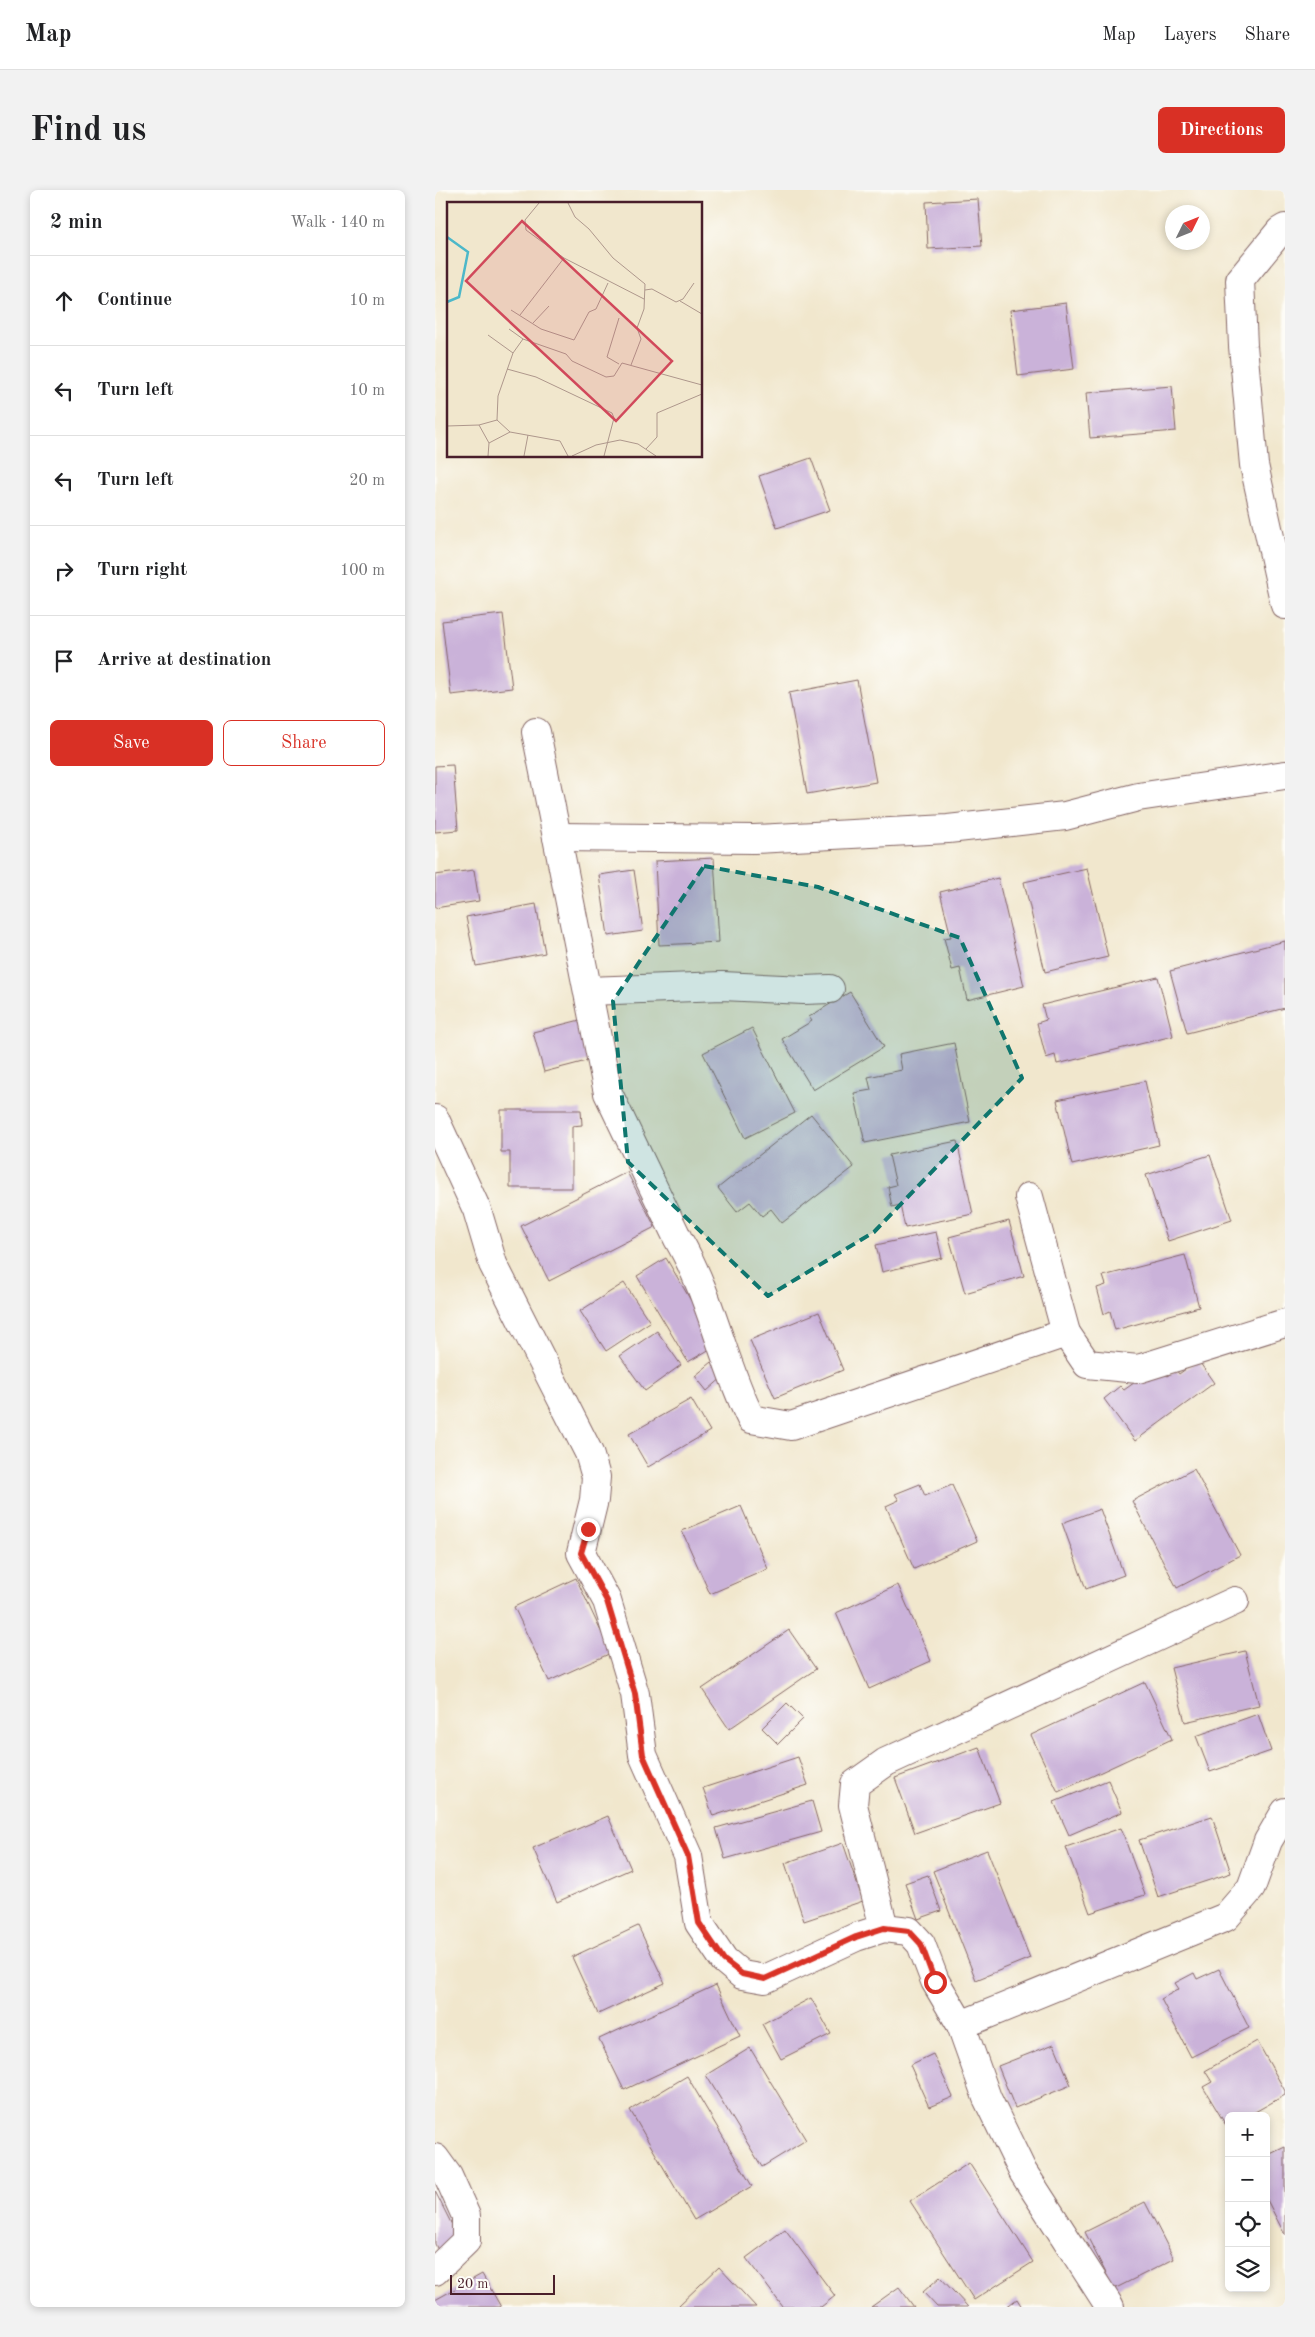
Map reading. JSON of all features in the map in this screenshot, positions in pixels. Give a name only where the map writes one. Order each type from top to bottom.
[{"type":"street","points":[[1285,228],[1280,231],[1239,280],[1254,465],[1285,605]]},
{"type":"street","points":[[536,732],[608,1093],[678,1239],[692,1262],[736,1388],[751,1419],[791,1426],[1066,1333]]},
{"type":"street","points":[[557,838],[754,839],[948,828],[1065,816],[1138,797],[1285,775]]},
{"type":"street","points":[[588,991],[722,986],[804,990],[830,989]]},
{"type":"street","points":[[435,1119],[477,1210],[493,1264],[589,1452],[596,1478],[594,1500],[581,1553],[607,1601],[635,1694],[643,1755],[688,1856],[699,1923],[724,1960],[742,1974],[765,1979],[856,1937],[884,1928],[909,1931],[921,1944],[935,1982],[961,2025],[987,2098],[1023,2172],[1110,2307]]},
{"type":"street","points":[[1029,1196],[1066,1333],[1087,1364],[1138,1369],[1285,1323]]},
{"type":"street","points":[[884,1928],[853,1804],[855,1784],[886,1762],[1235,1600]]},
{"type":"street","points":[[961,2025],[1226,1917],[1251,1888],[1268,1841],[1285,1812]]},
{"type":"street","points":[[435,2158],[448,2176],[466,2216],[466,2241],[435,2271]]},
{"type":"highlighted area","points":[[704,866],[818,887],[960,938],[1022,1078],[874,1232],[768,1296],[628,1162],[613,1001]]},
{"type":"building","points":[[978,199],[982,246],[928,249],[926,202]]},
{"type":"building","points":[[1066,303],[1074,369],[1018,376],[1010,310]]},
{"type":"building","points":[[1172,386],[1176,431],[1090,438],[1086,393]]},
{"type":"building","points":[[811,458],[830,510],[777,528],[759,476]]},
{"type":"building","points":[[503,614],[512,688],[451,695],[442,621]]},
{"type":"building","points":[[857,680],[876,782],[807,794],[789,693]]},
{"type":"building","points":[[453,765],[458,830],[435,832],[435,766]]},
{"type":"building","points":[[714,858],[719,942],[659,945],[655,861]]},
{"type":"building","points":[[1087,868],[1108,957],[1045,972],[1024,882]]},
{"type":"building","points":[[474,870],[479,901],[435,908],[435,875]]},
{"type":"building","points":[[634,870],[643,931],[608,936],[599,875]]},
{"type":"building","points":[[998,878],[1024,986],[967,1000],[960,968],[952,970],[944,938],[951,937],[940,892]]},
{"type":"building","points":[[536,904],[545,953],[476,966],[466,917]]},
{"type":"building","points":[[1285,941],[1285,1008],[1187,1033],[1170,971]]},
{"type":"building","points":[[1158,977],[1173,1036],[1057,1064],[1055,1055],[1046,1058],[1037,1023],[1046,1020],[1042,1005]]},
{"type":"building","points":[[850,992],[884,1047],[813,1090],[782,1039],[812,1021],[809,1017]]},
{"type":"building","points":[[588,1018],[598,1058],[544,1072],[533,1032]]},
{"type":"building","points":[[752,1028],[795,1113],[745,1138],[703,1053]]},
{"type":"building","points":[[954,1043],[970,1122],[865,1143],[854,1093],[871,1090],[868,1077],[902,1070],[899,1054]]},
{"type":"building","points":[[1145,1081],[1159,1145],[1072,1165],[1057,1100]]},
{"type":"building","points":[[501,1110],[581,1110],[582,1125],[572,1126],[572,1188],[510,1188],[510,1152],[501,1152]]},
{"type":"building","points":[[811,1114],[854,1167],[782,1223],[771,1209],[762,1216],[750,1202],[737,1212],[718,1188]]},
{"type":"building","points":[[957,1141],[973,1214],[905,1228],[900,1205],[892,1207],[888,1187],[896,1185],[889,1155]]},
{"type":"building","points":[[1210,1155],[1232,1220],[1168,1241],[1146,1175]]},
{"type":"building","points":[[627,1172],[655,1227],[549,1281],[521,1226]]},
{"type":"building","points":[[1009,1221],[1024,1276],[965,1293],[949,1237]]},
{"type":"building","points":[[936,1232],[942,1258],[882,1272],[876,1245]]},
{"type":"building","points":[[1185,1255],[1199,1307],[1115,1330],[1110,1311],[1104,1314],[1097,1288],[1106,1285],[1103,1276]]},
{"type":"building","points":[[666,1258],[717,1345],[688,1362],[637,1276]]},
{"type":"building","points":[[624,1283],[650,1322],[606,1351],[580,1311]]},
{"type":"building","points":[[819,1312],[843,1370],[775,1398],[750,1340]]},
{"type":"building","points":[[657,1331],[681,1365],[645,1391],[620,1356]]},
{"type":"building","points":[[1198,1360],[1214,1383],[1135,1441],[1104,1399],[1120,1386],[1124,1390],[1145,1375],[1149,1381],[1163,1371],[1167,1376],[1176,1370],[1179,1374]]},
{"type":"building","points":[[712,1362],[724,1376],[707,1391],[695,1376]]},
{"type":"building","points":[[691,1399],[710,1431],[648,1467],[629,1434]]},
{"type":"building","points":[[1194,1469],[1240,1555],[1177,1588],[1132,1501]]},
{"type":"building","points":[[920,1484],[925,1496],[952,1485],[977,1541],[914,1569],[886,1506],[899,1500],[895,1494]]},
{"type":"building","points":[[741,1506],[768,1569],[710,1594],[682,1531]]},
{"type":"building","points":[[1100,1509],[1124,1575],[1086,1589],[1062,1523]]},
{"type":"building","points":[[576,1578],[611,1653],[549,1681],[514,1607]]},
{"type":"building","points":[[898,1585],[931,1661],[869,1689],[836,1613]]},
{"type":"building","points":[[789,1630],[816,1669],[729,1729],[702,1689]]},
{"type":"building","points":[[1245,1651],[1259,1705],[1185,1722],[1171,1668]]},
{"type":"building","points":[[1145,1682],[1172,1739],[1058,1792],[1031,1735]]},
{"type":"building","points":[[787,1703],[803,1719],[778,1744],[762,1728]]},
{"type":"building","points":[[1258,1714],[1271,1751],[1210,1772],[1196,1736]]},
{"type":"building","points":[[979,1747],[1000,1803],[915,1833],[895,1778]]},
{"type":"building","points":[[798,1757],[808,1785],[713,1816],[703,1788]]},
{"type":"building","points":[[1108,1780],[1122,1812],[1069,1835],[1054,1802]]},
{"type":"building","points":[[812,1801],[821,1832],[725,1859],[716,1828]]},
{"type":"building","points":[[608,1816],[631,1869],[557,1902],[533,1848]]},
{"type":"building","points":[[1212,1816],[1231,1873],[1158,1897],[1139,1840]]},
{"type":"building","points":[[1121,1828],[1145,1895],[1090,1913],[1066,1847]]},
{"type":"building","points":[[843,1843],[863,1901],[804,1921],[785,1863]]},
{"type":"building","points":[[987,1850],[1030,1958],[976,1980],[933,1871]]},
{"type":"building","points":[[928,1875],[941,1911],[918,1919],[905,1883]]},
{"type":"building","points":[[638,1926],[665,1983],[598,2014],[572,1957]]},
{"type":"building","points":[[1219,1969],[1249,2028],[1191,2057],[1161,1999],[1179,1989],[1175,1983],[1194,1973],[1197,1979]]},
{"type":"building","points":[[716,1985],[740,2036],[624,2090],[599,2039]]},
{"type":"building","points":[[811,1998],[831,2034],[781,2059],[762,2024]]},
{"type":"building","points":[[1257,2041],[1285,2091],[1285,2095],[1255,2112],[1225,2112],[1225,2124],[1203,2087],[1212,2082],[1205,2071]]},
{"type":"building","points":[[1054,2044],[1071,2085],[1015,2108],[998,2066]]},
{"type":"building","points":[[750,2048],[806,2140],[762,2167],[706,2075]]},
{"type":"building","points":[[933,2054],[953,2097],[929,2107],[910,2065]]},
{"type":"building","points":[[687,2076],[752,2186],[694,2220],[630,2110]]},
{"type":"building","points":[[1285,2147],[1285,2235],[1270,2206],[1270,2154]]},
{"type":"building","points":[[969,2163],[1033,2262],[974,2300],[910,2201]]},
{"type":"building","points":[[435,2191],[460,2241],[439,2252],[435,2244]]},
{"type":"building","points":[[1145,2202],[1174,2259],[1114,2289],[1085,2232]]},
{"type":"building","points":[[785,2229],[835,2296],[821,2307],[783,2307],[746,2258]]},
{"type":"building","points":[[719,2267],[756,2307],[681,2307],[679,2305]]},
{"type":"building","points":[[482,2274],[501,2307],[435,2307],[435,2300]]},
{"type":"building","points":[[940,2277],[968,2307],[937,2307],[923,2292]]},
{"type":"building","points":[[899,2287],[914,2307],[871,2307]]},
{"type":"building","points":[[1017,2299],[1022,2307],[1006,2307]]},
{"type":"route","points":[[588,1529],[581,1553],[607,1601],[619,1648],[635,1694],[643,1755],[688,1856],[699,1923],[724,1960],[742,1974],[765,1979],[856,1937],[884,1928],[909,1931],[921,1944],[935,1982]]}]
